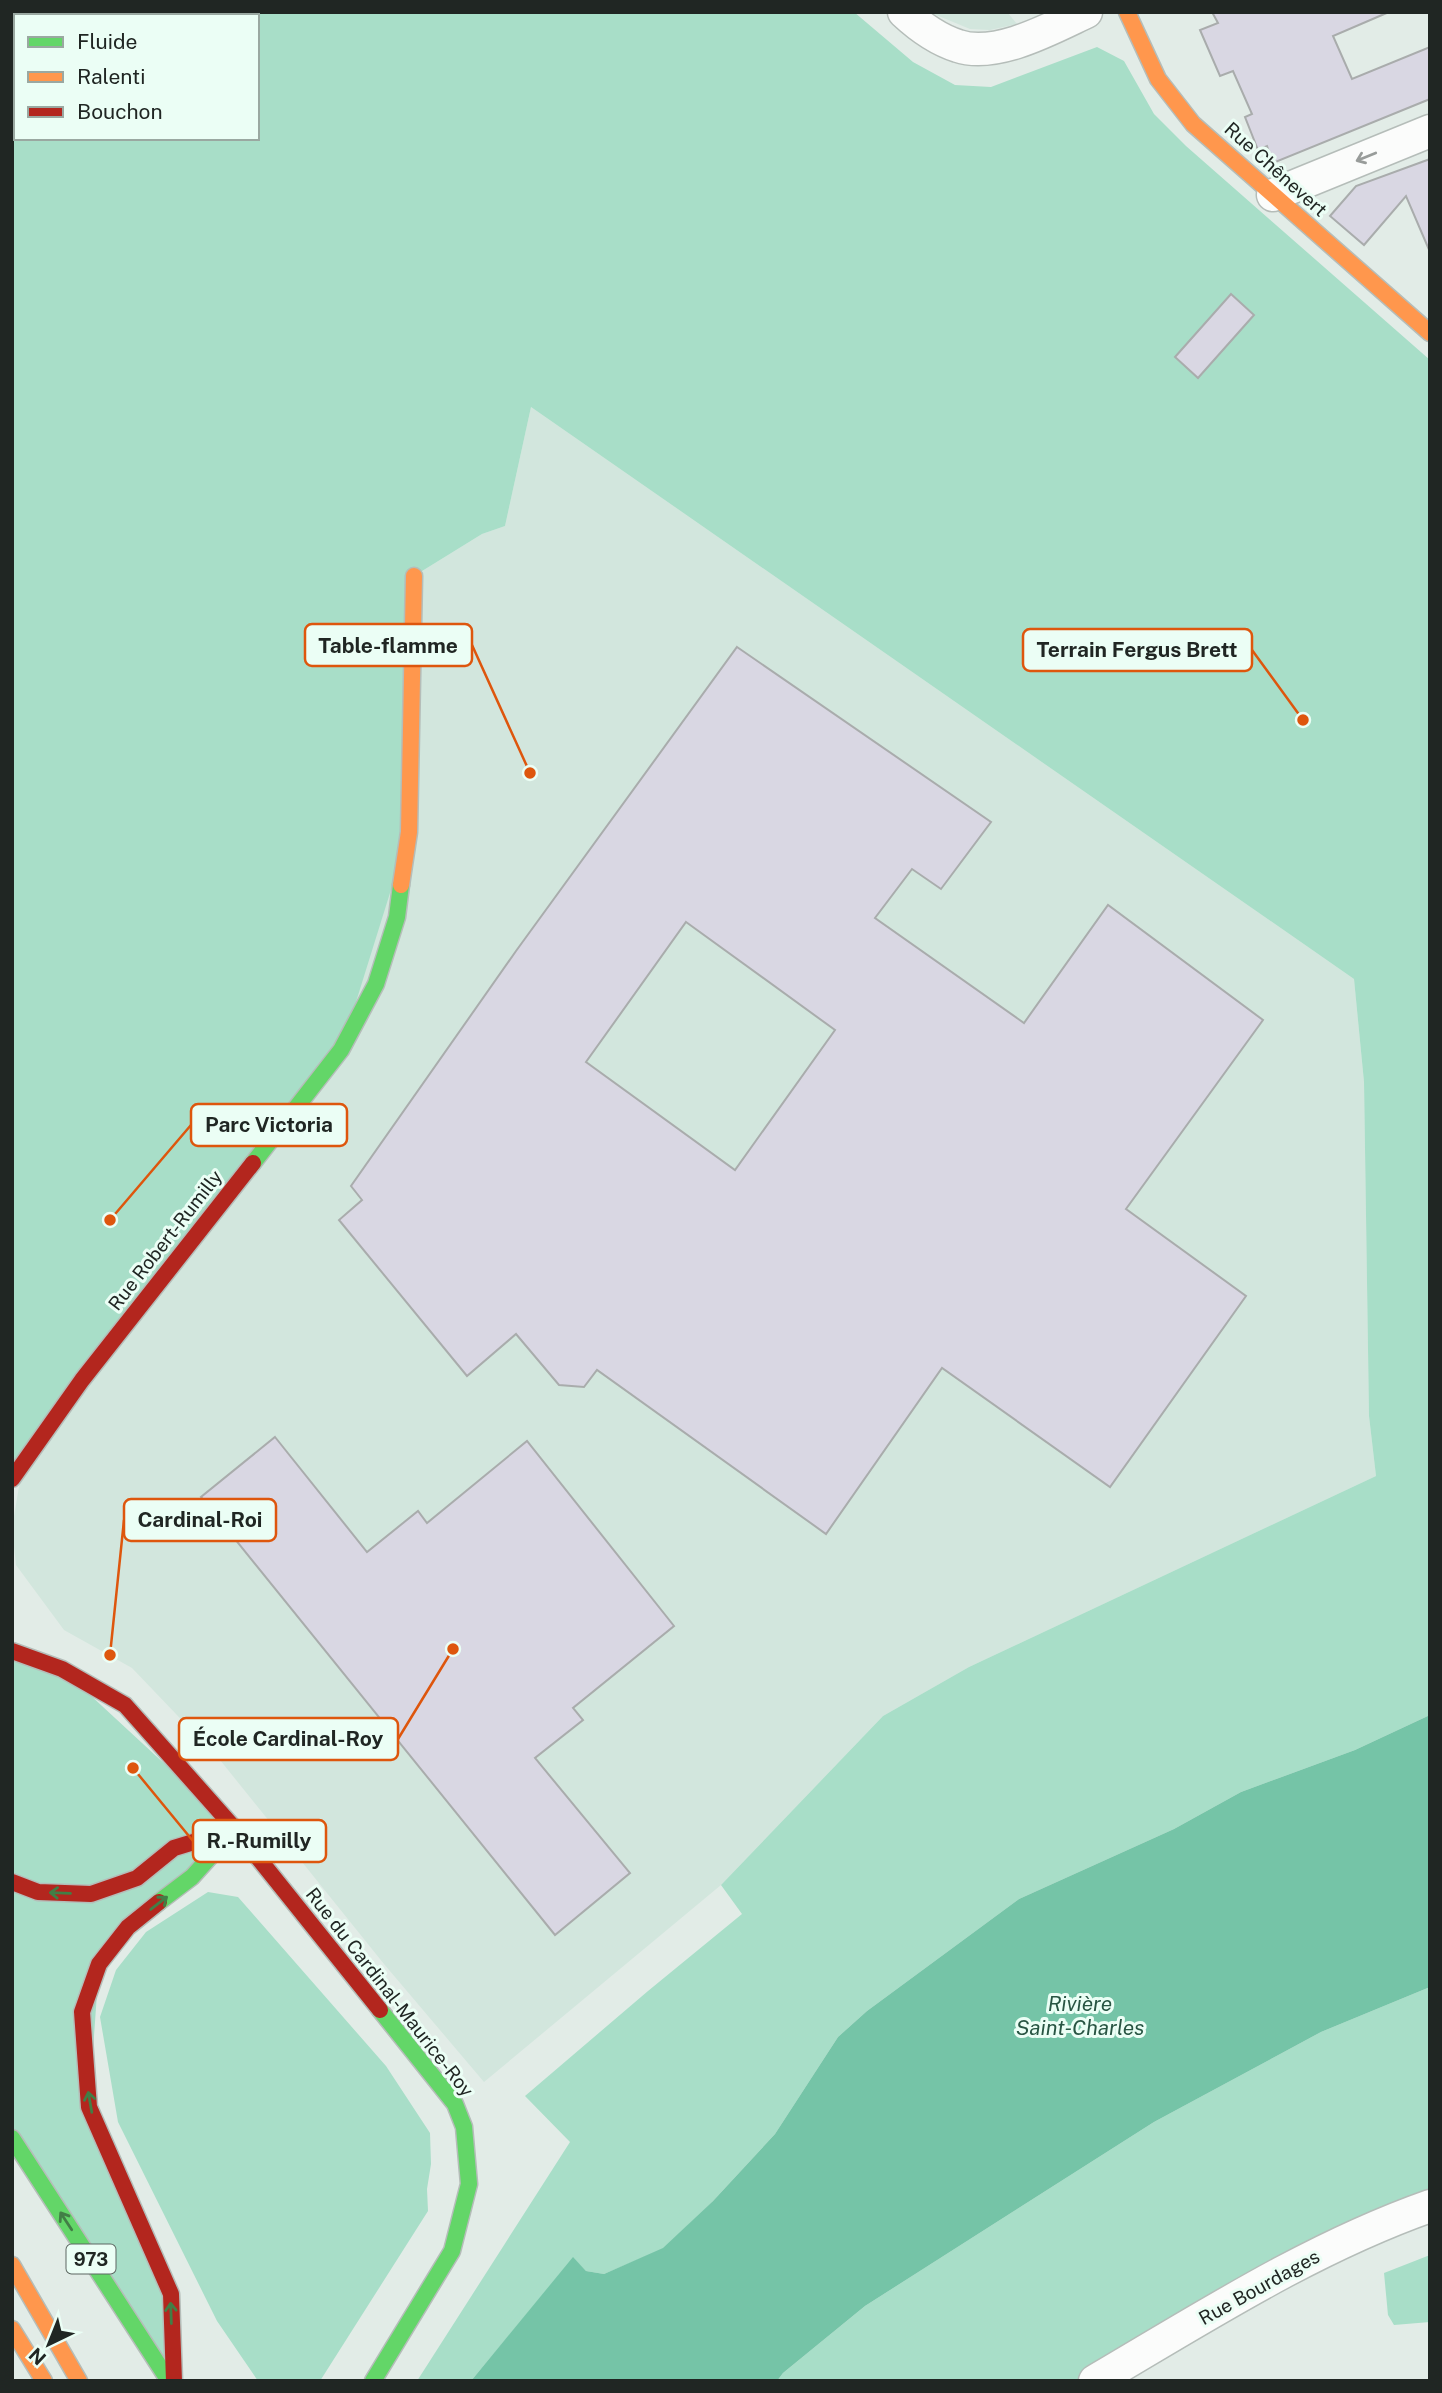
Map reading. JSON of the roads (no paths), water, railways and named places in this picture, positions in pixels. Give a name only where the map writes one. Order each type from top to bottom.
[{"type":"main road","name":"Rue Chênevert","points":[[1126,12],[1158,79],[1194,124],[1430,332]]},
{"type":"main road","name":"Rue Robert-Rumilly","points":[[12,1479],[82,1380],[341,1050],[376,984],[397,917],[409,832],[414,576]]},
{"type":"main road","name":"Rue du Cardinal-Maurice-Roy","points":[[12,1651],[62,1669],[125,1705],[235,1829],[454,2104],[464,2127],[470,2184],[453,2251],[373,2381]]},
{"type":"main road","points":[[12,1882],[38,1892],[91,1894],[137,1878],[174,1848],[235,1829]]},
{"type":"main road","points":[[171,2381],[171,2294],[89,2107],[82,2012],[99,1965],[128,1927],[192,1877],[235,1829]]},
{"type":"main road","name":"973","points":[[12,2138],[171,2381]]},
{"type":"main road","points":[[12,2266],[79,2381]]},
{"type":"main road","points":[[12,2329],[44,2381]]},
{"type":"street","points":[[904,12],[941,38],[959,47],[978,49],[1009,44],[1086,12]]},
{"type":"street","points":[[1273,195],[1430,131]]},
{"type":"street","name":"Rue Bourdages","points":[[1095,2381],[1279,2273],[1387,2221],[1430,2206]]},
{"type":"water","name":"Rivière Saint-Charles","points":[[1430,1715],[1430,1987],[1321,2032],[1154,2122],[865,2306],[783,2373],[777,2381],[471,2381],[573,2257],[586,2271],[604,2274],[663,2248],[713,2201],[775,2134],[838,2037],[867,2011],[1019,1899],[1174,1829],[1241,1792],[1355,1750]]},
{"type":"place","name":"Terrain Fergus Brett","points":[[1303,720]]},
{"type":"place","name":"Table-flamme","points":[[530,773]]},
{"type":"place","name":"Parc Victoria","points":[[110,1220]]},
{"type":"place","name":"École Cardinal-Roy","points":[[453,1649]]},
{"type":"place","name":"Cardinal-Roi","points":[[110,1655]]},
{"type":"place","name":"R.-Rumilly","points":[[133,1768]]}]
